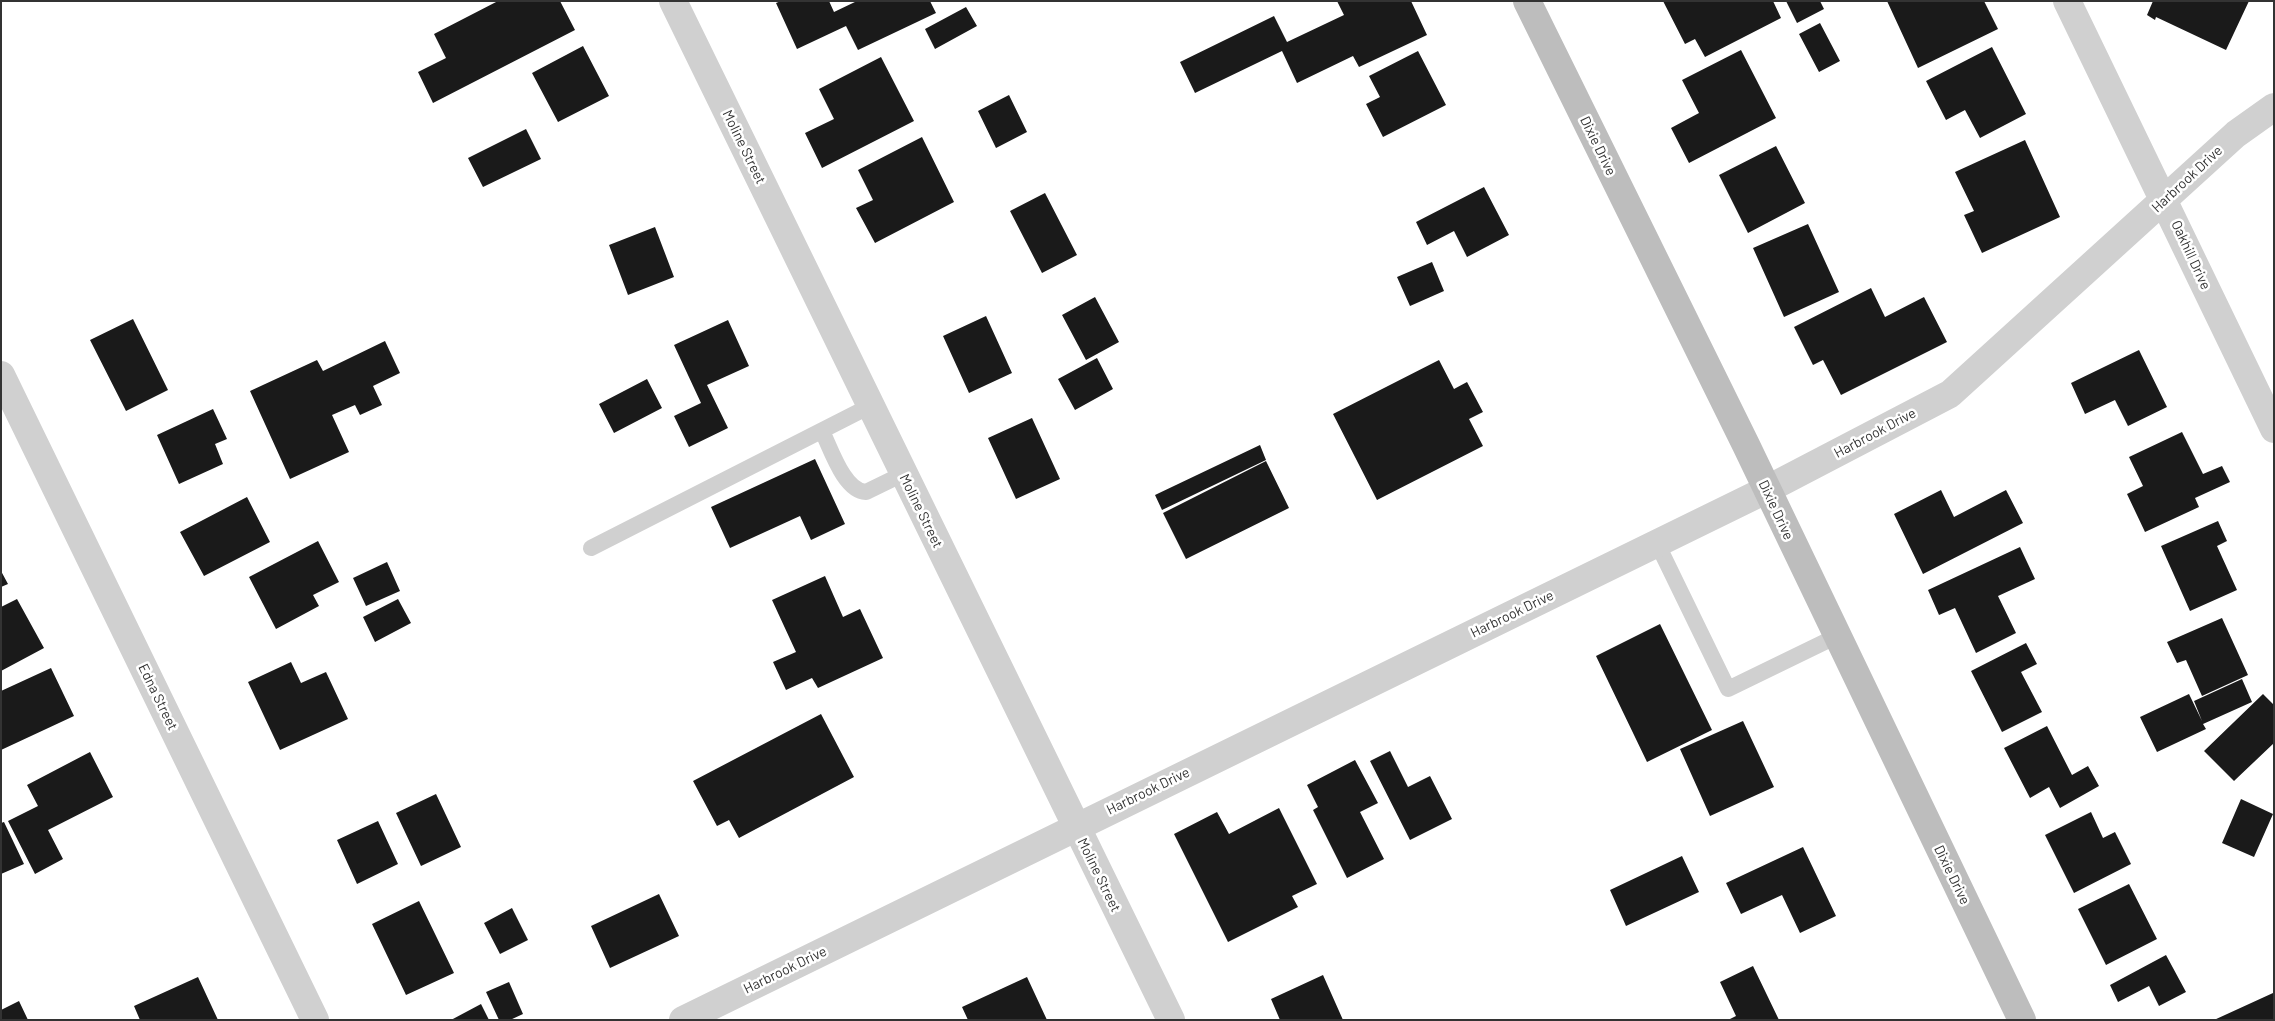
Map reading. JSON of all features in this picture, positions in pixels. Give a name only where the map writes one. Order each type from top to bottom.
[{"type":"street","name":"Moline Street","points":[[673,1],[1075,827],[1171,1020]]},
{"type":"street","name":"Dixie Drive","points":[[1527,1],[2022,1020]]},
{"type":"street","name":"Oakhill Drive","points":[[2067,1],[2274,429]]},
{"type":"street","name":"Harbrook Drive","points":[[683,1020],[1766,490],[1950,394],[2165,201],[2236,134],[2274,107]]},
{"type":"street","name":"Edna Street","points":[[1,375],[315,1020]]},
{"type":"lane","points":[[591,548],[870,406]]},
{"type":"lane","points":[[822,431],[848,483],[860,492],[866,492],[903,474]]},
{"type":"lane","points":[[1657,543],[1728,689],[1837,636]]},
{"type":"building","points":[[498,1],[560,1],[575,30],[433,103],[418,72],[446,58],[434,34]]},
{"type":"building","points":[[781,1],[829,1],[834,12],[857,1],[930,1],[936,13],[858,50],[846,26],[797,49],[776,3]]},
{"type":"building","points":[[1337,1],[1411,1],[1427,35],[1359,67],[1353,56],[1297,83],[1282,51],[1195,93],[1180,62],[1274,16],[1287,42],[1344,15]]},
{"type":"building","points":[[1663,1],[1773,1],[1781,18],[1705,57],[1695,39],[1685,44]]},
{"type":"building","points":[[1786,1],[1820,1],[1824,9],[1797,23]]},
{"type":"building","points":[[1887,1],[1984,1],[1998,29],[1918,68]]},
{"type":"building","points":[[2153,1],[2249,1],[2226,50],[2156,17],[2155,20],[2147,15]]},
{"type":"building","points":[[966,7],[977,26],[935,49],[925,29]]},
{"type":"building","points":[[1820,23],[1840,61],[1819,72],[1799,34]]},
{"type":"building","points":[[583,46],[609,96],[558,122],[532,73]]},
{"type":"building","points":[[1992,47],[2026,114],[1980,138],[1965,110],[1946,120],[1926,81]]},
{"type":"building","points":[[1741,50],[1776,118],[1689,163],[1671,128],[1699,113],[1682,80]]},
{"type":"building","points":[[1418,51],[1446,105],[1383,137],[1366,104],[1380,97],[1369,76]]},
{"type":"building","points":[[881,57],[914,121],[822,168],[805,133],[834,119],[819,89]]},
{"type":"building","points":[[1009,95],[1027,132],[996,148],[978,111]]},
{"type":"building","points":[[526,129],[541,159],[483,187],[468,158]]},
{"type":"building","points":[[922,137],[954,202],[875,243],[856,208],[873,200],[858,170]]},
{"type":"building","points":[[2025,140],[2060,217],[1982,253],[1964,215],[1974,211],[1955,172]]},
{"type":"building","points":[[1776,146],[1805,203],[1748,233],[1719,175]]},
{"type":"building","points":[[1484,187],[1509,235],[1467,257],[1454,231],[1427,245],[1416,222]]},
{"type":"building","points":[[1045,193],[1077,255],[1042,273],[1010,211]]},
{"type":"building","points":[[1808,224],[1839,292],[1784,317],[1753,248]]},
{"type":"building","points":[[655,227],[674,277],[628,295],[609,245]]},
{"type":"building","points":[[1432,262],[1444,291],[1410,306],[1397,277]]},
{"type":"building","points":[[1871,288],[1885,317],[1924,297],[1947,342],[1841,395],[1823,360],[1813,365],[1794,327]]},
{"type":"building","points":[[1095,297],[1119,342],[1086,360],[1062,315]]},
{"type":"building","points":[[986,316],[1012,373],[969,393],[943,336]]},
{"type":"building","points":[[133,319],[168,390],[126,411],[90,340]]},
{"type":"building","points":[[728,320],[749,366],[707,385],[728,428],[689,447],[674,416],[701,403],[674,345]]},
{"type":"building","points":[[385,341],[400,373],[373,386],[382,405],[360,415],[355,405],[332,415],[349,452],[290,479],[250,391],[317,360],[323,371]]},
{"type":"building","points":[[2139,350],[2167,407],[2128,426],[2115,400],[2085,414],[2071,383]]},
{"type":"building","points":[[1097,358],[1113,389],[1075,410],[1058,379]]},
{"type":"building","points":[[1439,360],[1454,389],[1467,382],[1483,412],[1469,419],[1483,446],[1377,500],[1333,414]]},
{"type":"building","points":[[647,379],[662,408],[614,433],[599,404]]},
{"type":"building","points":[[213,409],[227,439],[215,444],[223,464],[179,484],[157,435]]},
{"type":"building","points":[[1032,418],[1060,479],[1016,499],[988,438]]},
{"type":"building","points":[[2182,432],[2203,474],[2222,466],[2230,482],[2195,498],[2199,507],[2145,532],[2127,494],[2143,486],[2129,457]]},
{"type":"building","points":[[1260,445],[1266,460],[1162,510],[1155,495]]},
{"type":"building","points":[[815,459],[845,524],[811,540],[800,516],[730,548],[711,507]]},
{"type":"building","points":[[1266,461],[1289,508],[1186,559],[1163,513]]},
{"type":"building","points":[[1941,490],[1954,517],[2006,490],[2023,523],[1923,574],[1894,514]]},
{"type":"building","points":[[247,497],[270,542],[204,576],[180,532]]},
{"type":"building","points":[[2218,521],[2227,541],[2217,546],[2237,590],[2190,611],[2161,546]]},
{"type":"building","points":[[318,541],[339,582],[313,595],[319,606],[276,629],[249,577]]},
{"type":"building","points":[[2020,547],[2035,579],[1998,596],[2016,633],[1976,653],[1955,608],[1939,615],[1928,590]]},
{"type":"building","points":[[387,562],[400,591],[366,606],[353,578]]},
{"type":"building","points":[[1,571],[8,584],[1,587]]},
{"type":"building","points":[[825,576],[843,617],[860,609],[883,658],[818,688],[812,678],[786,690],[773,662],[796,652],[772,600]]},
{"type":"building","points":[[17,599],[44,648],[1,671],[1,607]]},
{"type":"building","points":[[398,599],[411,623],[375,642],[363,617]]},
{"type":"building","points":[[2222,618],[2248,675],[2202,696],[2186,660],[2177,663],[2167,642]]},
{"type":"building","points":[[1660,624],[1712,730],[1647,762],[1596,656]]},
{"type":"building","points":[[2026,643],[2037,664],[2021,672],[2042,712],[2002,732],[1971,671]]},
{"type":"building","points":[[291,662],[301,683],[326,672],[348,719],[280,750],[248,682]]},
{"type":"building","points":[[51,668],[74,716],[1,750],[1,691]]},
{"type":"building","points":[[2242,679],[2252,702],[2203,724],[2206,729],[2157,752],[2140,717],[2189,694],[2202,721],[2194,701]]},
{"type":"building","points":[[2263,694],[2274,705],[2274,743],[2234,781],[2204,751]]},
{"type":"building","points":[[821,714],[854,777],[739,838],[729,820],[717,826],[693,781]]},
{"type":"building","points":[[1743,721],[1774,787],[1710,816],[1680,749]]},
{"type":"building","points":[[2047,726],[2072,775],[2088,766],[2099,786],[2060,808],[2049,787],[2030,798],[2004,748]]},
{"type":"building","points":[[1390,751],[1408,787],[1430,776],[1452,819],[1410,840],[1370,761]]},
{"type":"building","points":[[90,752],[113,797],[48,830],[63,859],[35,874],[8,821],[38,806],[27,785]]},
{"type":"building","points":[[1355,760],[1378,803],[1360,812],[1384,859],[1347,878],[1313,810],[1318,807],[1307,785]]},
{"type":"building","points":[[436,794],[461,847],[421,866],[396,813]]},
{"type":"building","points":[[2241,799],[2273,814],[2254,857],[2222,843]]},
{"type":"building","points":[[1279,808],[1317,884],[1292,896],[1298,907],[1228,942],[1174,834],[1217,812],[1229,834]]},
{"type":"building","points":[[2091,812],[2103,838],[2115,832],[2131,864],[2074,893],[2045,835]]},
{"type":"building","points":[[378,821],[398,864],[357,884],[337,840]]},
{"type":"building","points":[[4,822],[24,864],[1,874],[1,823]]},
{"type":"building","points":[[1803,847],[1836,916],[1800,933],[1782,895],[1741,914],[1726,883]]},
{"type":"building","points":[[1682,856],[1699,892],[1626,926],[1610,890]]},
{"type":"building","points":[[2129,884],[2157,939],[2106,965],[2078,909]]},
{"type":"building","points":[[659,894],[679,936],[610,968],[591,926]]},
{"type":"building","points":[[419,901],[454,973],[406,995],[372,924]]},
{"type":"building","points":[[512,908],[528,940],[500,954],[484,923]]},
{"type":"building","points":[[2166,955],[2186,992],[2159,1006],[2149,986],[2118,1002],[2110,985]]},
{"type":"building","points":[[1753,966],[1779,1020],[1728,1020],[1736,1016],[1720,982]]},
{"type":"building","points":[[1323,975],[1343,1020],[1280,1020],[1271,999]]},
{"type":"building","points":[[198,977],[218,1020],[140,1020],[134,1006]]},
{"type":"building","points":[[1027,977],[1047,1020],[968,1020],[962,1007]]},
{"type":"building","points":[[509,982],[523,1014],[510,1020],[499,1020],[486,992]]},
{"type":"building","points":[[2273,993],[2274,1020],[2214,1020]]},
{"type":"building","points":[[19,1001],[28,1020],[1,1020],[1,1010]]},
{"type":"building","points":[[481,1004],[489,1020],[451,1020]]}]
